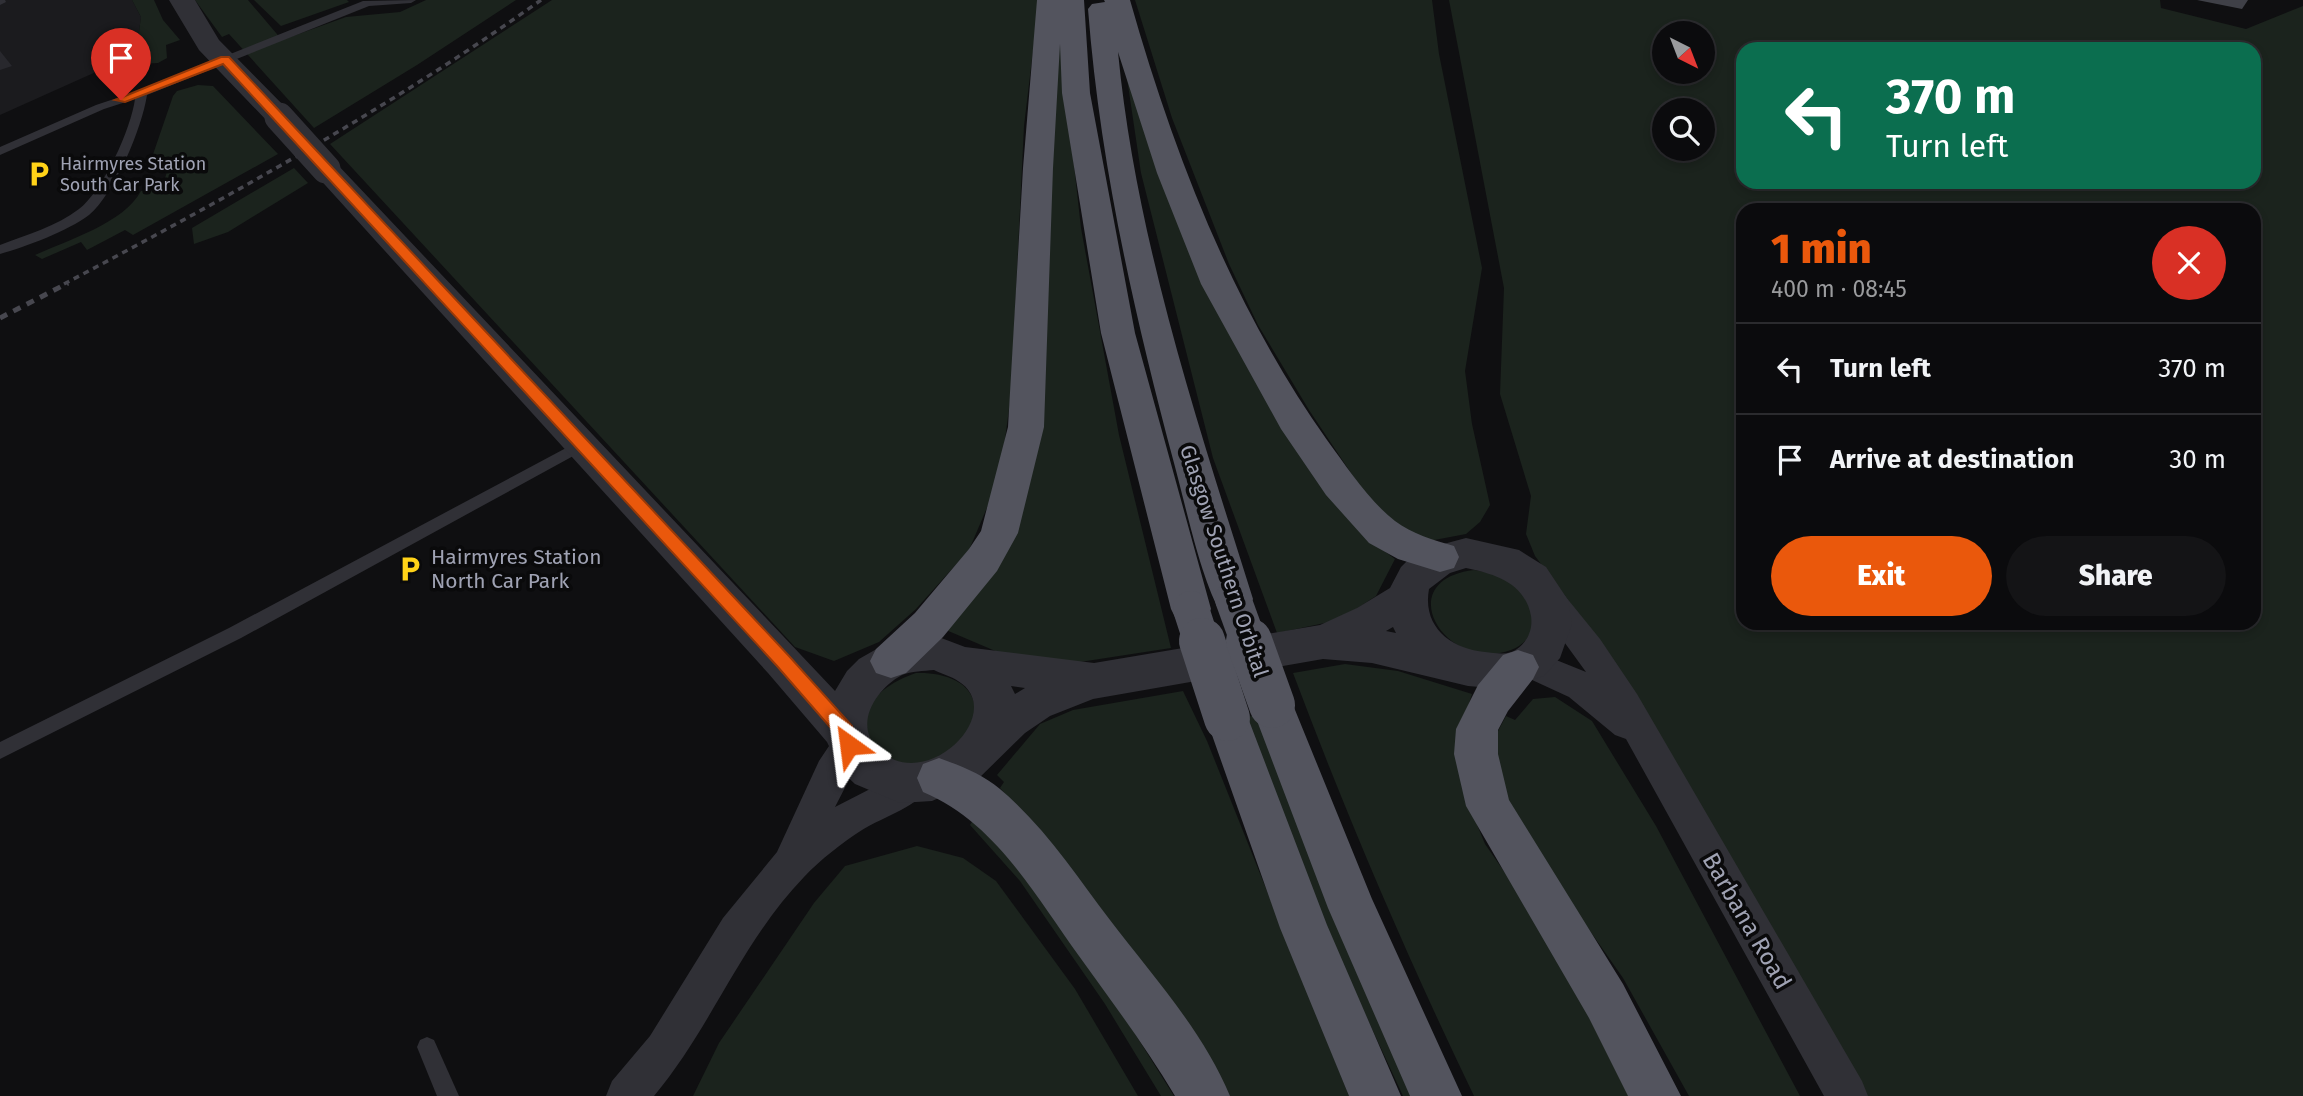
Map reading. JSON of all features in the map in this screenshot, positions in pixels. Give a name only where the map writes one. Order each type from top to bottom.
[{"type":"highway","points":[[882,667],[929,625],[983,561],[999,533],[1026,427],[1050,0]]},
{"type":"highway","name":"Glasgow Southern Orbital","points":[[1071,0],[1076,93],[1118,333],[1191,609],[1227,718],[1304,928],[1375,1096]]},
{"type":"highway","name":"Glasgow Southern Orbital","points":[[1100,0],[1111,108],[1142,265],[1189,456],[1233,599],[1272,705],[1352,908],[1437,1096]]},
{"type":"highway","points":[[1118,0],[1139,80],[1172,173],[1217,284],[1294,420],[1333,477],[1382,532],[1405,545],[1440,557]]},
{"type":"highway","points":[[1523,665],[1493,698],[1477,729],[1476,754],[1488,806],[1606,1001],[1655,1096]]},
{"type":"highway","points":[[926,781],[952,782],[980,801],[1032,855],[1177,1048],[1205,1096]]},
{"type":"street","points":[[182,0],[208,44],[279,117],[783,661],[847,738],[859,761],[874,773],[893,781],[926,781]]},
{"type":"street","points":[[1324,642],[1391,650],[1478,670],[1502,671],[1523,665],[1547,646],[1553,630],[1553,611],[1546,595],[1530,575],[1511,562],[1489,555],[1469,553],[1440,557],[1418,572],[1407,597],[1408,615],[1418,635],[1433,651],[1454,664]]},
{"type":"street","name":"Barbana Road","points":[[1546,595],[1601,665],[1623,698],[1647,745],[1847,1096]]},
{"type":"street","points":[[627,1096],[666,1051],[737,931],[791,864],[847,819],[926,781],[952,774],[972,760],[1003,723],[1062,691],[1096,679],[1324,642],[1371,620],[1407,597]]},
{"type":"street","points":[[791,864],[847,738],[847,709],[858,688],[882,667],[912,654],[936,653],[968,663],[1034,674],[1096,679]]},
{"type":"street","points":[[783,661],[814,673],[882,667]]},
{"type":"street","points":[[968,663],[989,683],[995,702],[995,722],[987,742]]},
{"type":"street","name":"Barbana Road","points":[[1523,665],[1556,672],[1592,693],[1647,745]]},
{"type":"street","points":[[656,1096],[666,1051]]},
{"type":"lane","points":[[0,151],[100,107],[225,60],[365,1],[411,0]]},
{"type":"lane","points":[[0,250],[85,211],[105,185],[125,146],[142,102],[142,93]]},
{"type":"lane","points":[[0,751],[236,633],[581,445]]},
{"type":"lane","points":[[427,1047],[448,1096]]},
{"type":"shaded area","points":[[0,0],[132,0],[141,17],[136,54],[0,115]]},
{"type":"shaded area","points":[[132,0],[154,0],[163,20],[180,40],[166,45],[167,58],[158,63],[140,64],[136,54],[141,17]]},
{"type":"shaded area","points":[[195,0],[248,0],[282,40],[346,17],[400,12],[426,0],[516,0],[314,128],[229,34],[222,37]]},
{"type":"shaded area","points":[[254,0],[347,0],[349,2],[281,26]]},
{"type":"shaded area","points":[[552,0],[1039,0],[1024,126],[1011,394],[1000,477],[969,550],[916,609],[879,642],[834,661],[795,647],[330,144]]},
{"type":"shaded area","points":[[1135,0],[1432,0],[1439,54],[1482,268],[1465,371],[1472,424],[1490,505],[1480,522],[1466,534],[1429,541],[1415,540],[1367,497],[1309,410],[1258,325],[1229,264],[1172,118]]},
{"type":"shaded area","points":[[1449,0],[2160,0],[2161,8],[2246,29],[2303,6],[2303,1096],[1864,1096],[1571,604],[1535,556],[1526,534],[1531,496],[1500,394],[1504,288]]},
{"type":"shaded area","points":[[1060,40],[1081,228],[1119,435],[1171,648],[1067,664],[1000,653],[946,630],[993,563]]},
{"type":"shaded area","points":[[1124,58],[1169,188],[1368,539],[1395,559],[1376,596],[1339,620],[1277,633],[1213,458],[1141,173]]},
{"type":"shaded area","points":[[198,85],[213,86],[278,154],[133,235],[125,230],[87,250],[81,242],[42,259],[35,255],[109,221],[133,202],[141,191],[162,187],[169,166],[148,169],[173,96],[177,91]]},
{"type":"shaded area","points":[[294,168],[308,183],[228,232],[194,244],[192,228]]},
{"type":"shaded area","points":[[1474,570],[1506,578],[1523,594],[1532,615],[1532,625],[1522,644],[1511,650],[1487,654],[1465,649],[1448,638],[1436,623],[1431,606],[1435,590],[1448,577]]},
{"type":"shaded area","points":[[1345,664],[1398,671],[1472,694],[1458,738],[1462,788],[1485,844],[1535,916],[1638,1096],[1474,1096],[1379,886],[1293,673]]},
{"type":"shaded area","points":[[916,673],[945,676],[962,685],[969,691],[975,710],[967,742],[918,768],[884,759],[867,734],[865,720],[873,701],[880,693],[897,681]]},
{"type":"shaded area","points":[[1183,691],[1207,741],[1349,1096],[1222,1096],[1039,833],[1000,788],[1004,782],[997,775],[1040,724],[1073,710]]},
{"type":"shaded area","points":[[1555,697],[1592,721],[1656,826],[1800,1096],[1689,1096],[1623,978],[1506,811],[1493,771],[1498,731],[1506,716],[1515,720],[1533,699]]},
{"type":"shaded area","points":[[1261,714],[1415,1096],[1403,1096],[1335,949],[1242,718]]},
{"type":"shaded area","points":[[973,820],[1031,883],[1057,917],[1174,1096],[1161,1096],[1105,1004],[1020,881],[970,825]]},
{"type":"shaded area","points":[[917,846],[963,858],[996,881],[1075,989],[1138,1096],[693,1096],[719,1043],[814,903],[845,866]]},
{"type":"railway","points":[[64,284],[307,150],[426,77],[541,0]]},
{"type":"railway","points":[[0,318],[68,283]]},
{"type":"place","name":"Hairmyres Station South Car Park","points":[[39,174]]},
{"type":"place","name":"Hairmyres Station North Car Park","points":[[410,569]]},
{"type":"route","points":[[121,100],[225,60],[783,661],[845,732],[849,745]]}]
